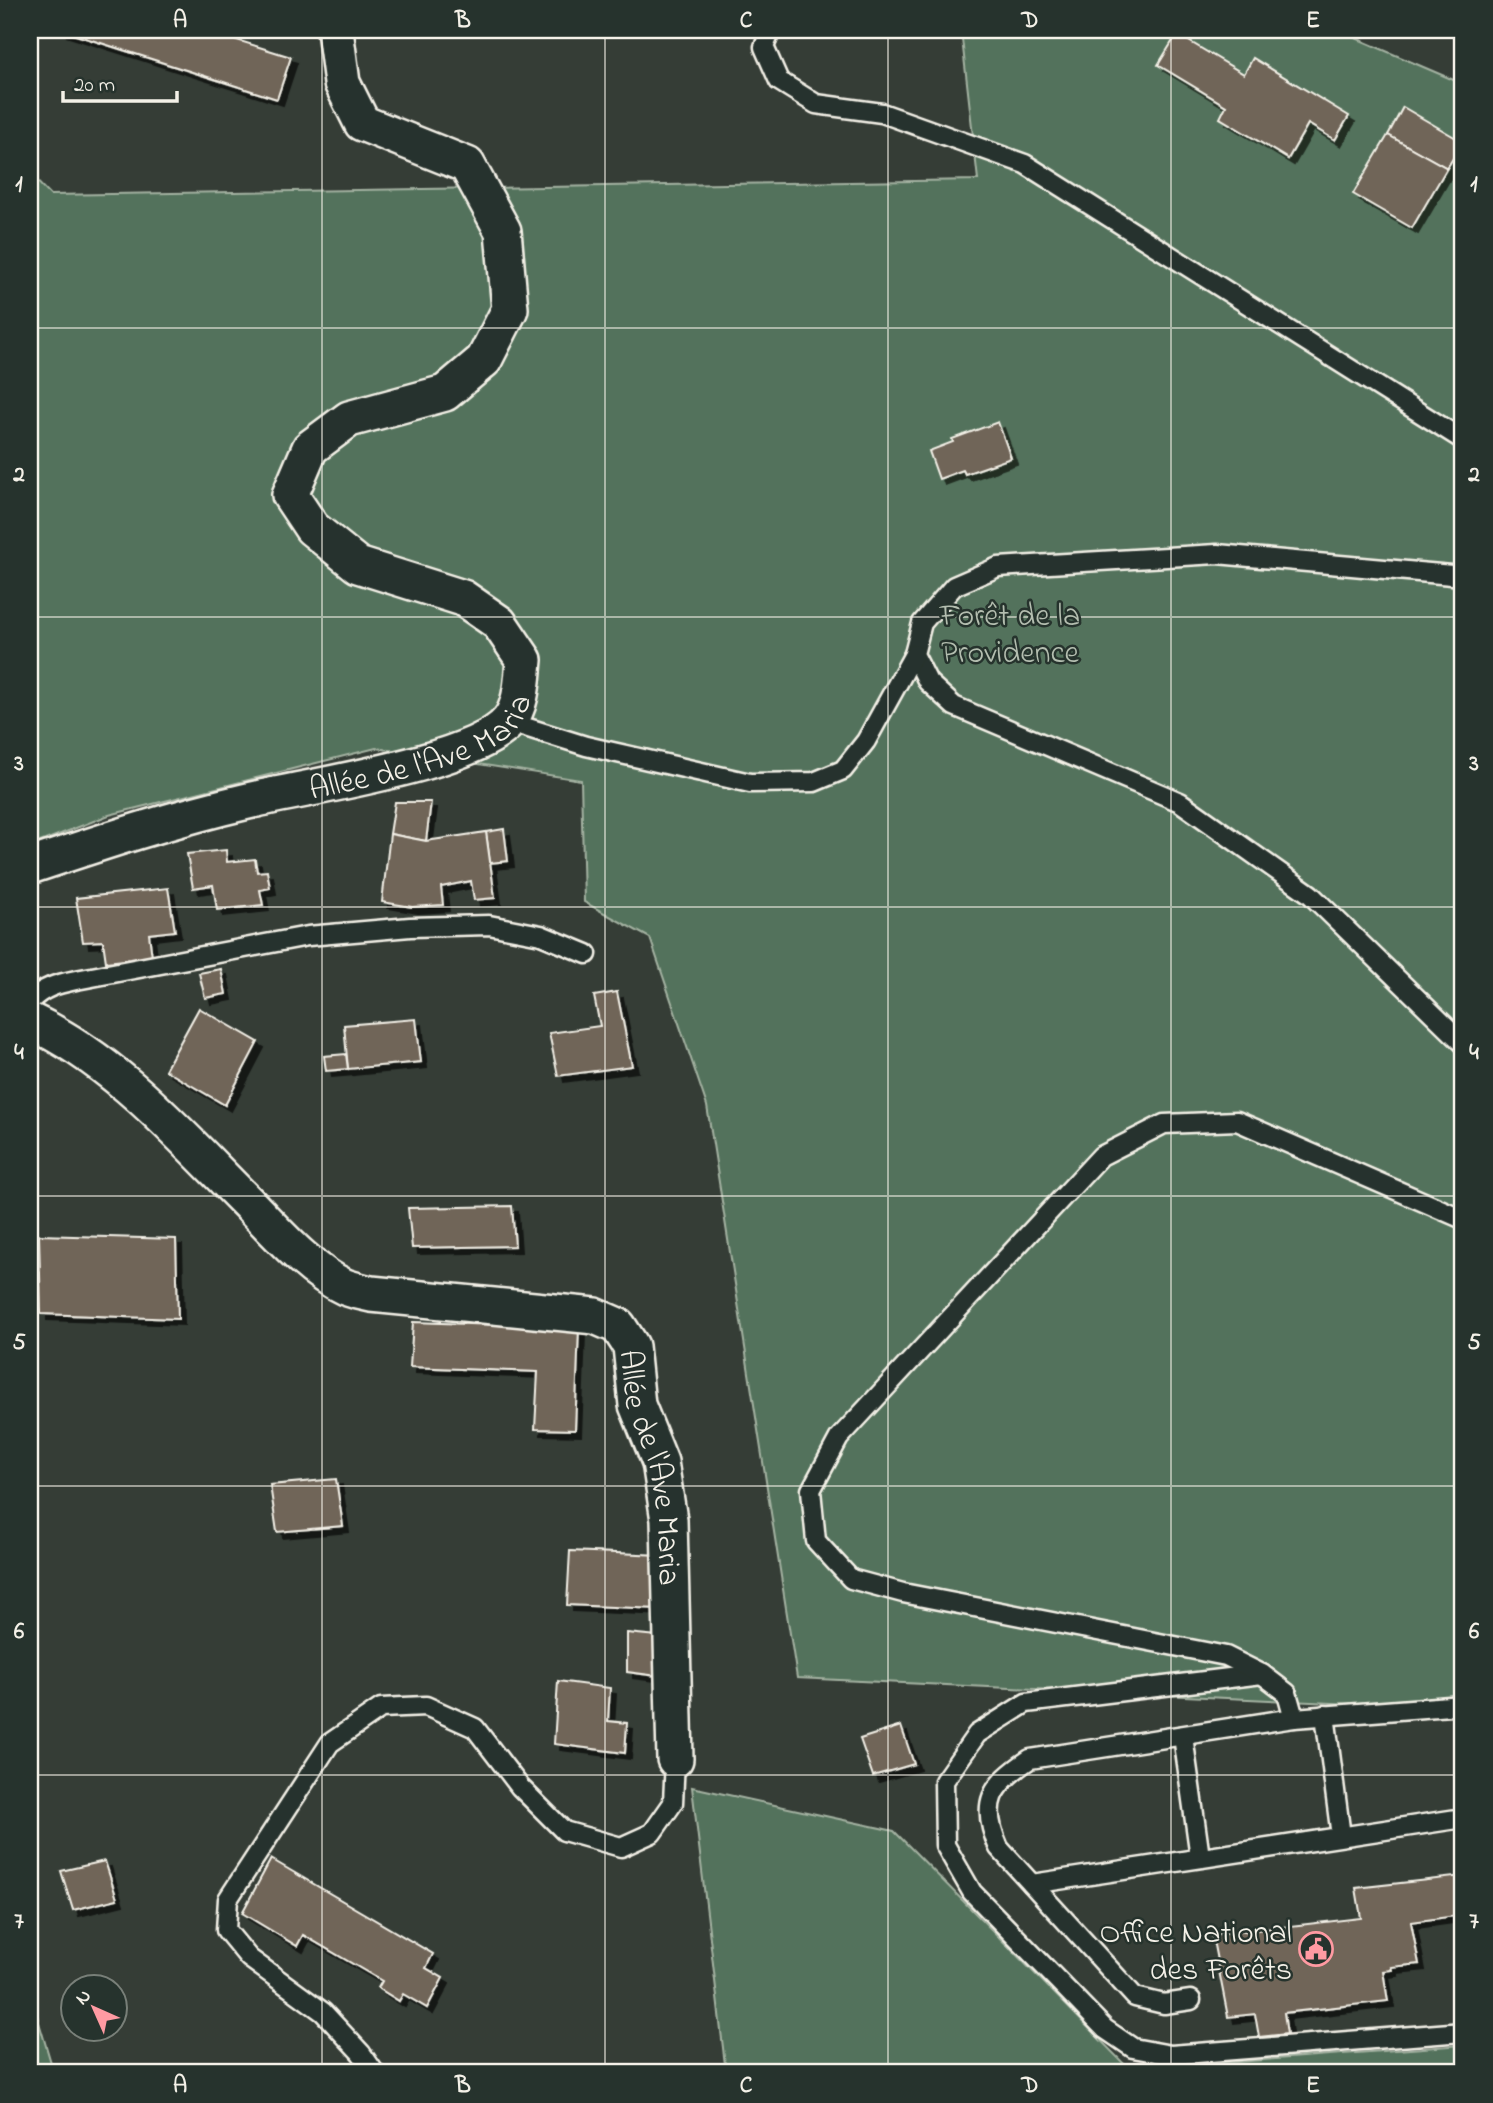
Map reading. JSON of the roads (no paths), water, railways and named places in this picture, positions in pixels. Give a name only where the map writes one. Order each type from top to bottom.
[{"type":"street","name":"Allée de l'Ave Maria","points":[[30,866],[121,836],[247,801],[416,764],[480,743],[509,722],[518,705],[524,660],[499,623],[463,598],[358,565],[312,528],[290,495],[310,447],[349,419],[445,393],[484,360],[510,309],[503,231],[467,165],[362,123],[342,83],[335,30]]},
{"type":"street","name":"Allée de l'Ave Maria","points":[[30,1021],[93,1058],[142,1098],[289,1243],[322,1273],[345,1286],[371,1294],[595,1317],[618,1326],[631,1346],[636,1405],[660,1462],[669,1520],[675,1759]]},
{"type":"lane","points":[[771,30],[764,47],[779,81],[816,104],[882,113],[1025,164],[1463,440]]},
{"type":"lane","points":[[509,722],[586,746],[751,783],[814,782],[843,770],[866,741],[914,654],[922,623],[954,586],[998,567],[1217,554],[1463,576]]},
{"type":"lane","points":[[914,654],[928,682],[954,706],[1180,802],[1310,894],[1463,1043]]},
{"type":"lane","points":[[30,1001],[39,992],[54,984],[76,979],[309,936],[398,928],[489,925],[541,935],[587,954]]},
{"type":"lane","points":[[1294,1718],[1287,1693],[1262,1674],[1226,1657],[902,1593],[851,1579],[816,1541],[811,1490],[839,1438],[1101,1156],[1164,1124],[1237,1121],[1463,1219]]},
{"type":"lane","points":[[1262,1674],[1026,1703],[977,1734],[944,1781],[945,1845],[972,1892],[1105,2029],[1133,2048],[1171,2055],[1463,2032]]},
{"type":"lane","points":[[1191,2000],[1164,2004],[1135,1997],[999,1848],[989,1825],[991,1796],[1005,1776],[1030,1759],[1294,1718],[1463,1704]]},
{"type":"lane","points":[[376,2073],[323,2012],[249,1958],[226,1930],[228,1899],[330,1743],[381,1709],[426,1706],[475,1728],[520,1787],[564,1831],[621,1847],[652,1833],[673,1803],[675,1759]]},
{"type":"lane","points":[[1325,1715],[1341,1836]]},
{"type":"lane","points":[[1184,1736],[1200,1857]]},
{"type":"lane","points":[[1032,1884],[1463,1818]]},
{"type":"place","name":"Office National des Forêts","points":[[1316,1949]]},
{"type":"park label","name":"Forêt de la Providence","points":[[1010,632]]}]
